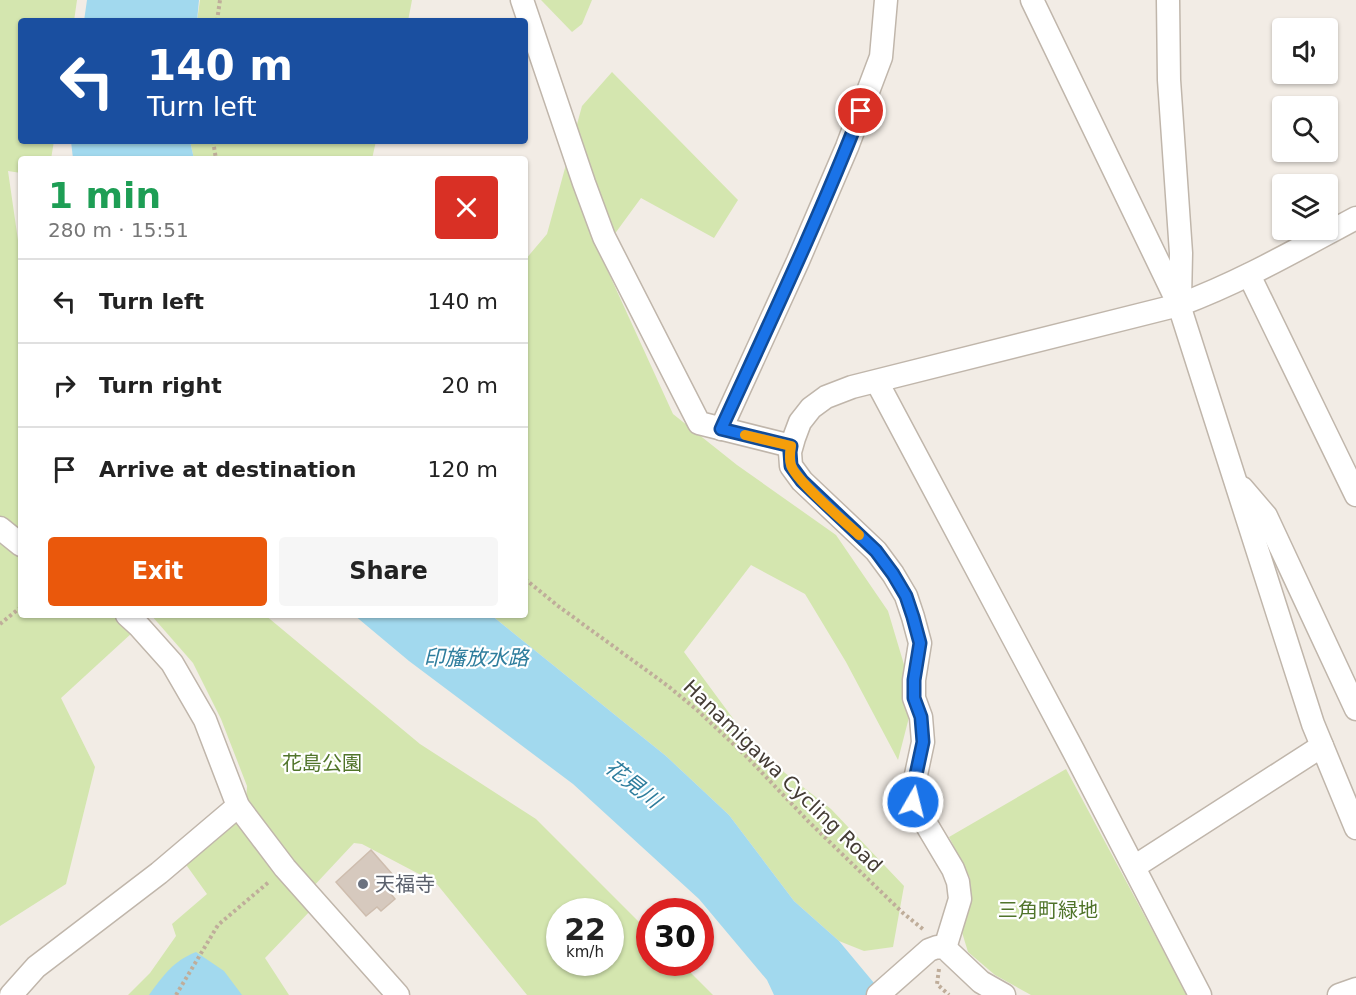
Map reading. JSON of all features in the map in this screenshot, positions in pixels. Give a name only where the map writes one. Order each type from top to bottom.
[{"type":"street","points":[[522,0],[604,237],[699,423],[791,446]]},
{"type":"street","points":[[721,429],[847,147],[881,57],[886,0]]},
{"type":"street","points":[[1032,0],[1179,305],[1312,724],[1356,828]]},
{"type":"street","points":[[1168,0],[1169,80],[1181,253],[1179,305]]},
{"type":"street","points":[[878,995],[932,946],[960,899],[958,882],[953,869],[913,802],[914,784],[923,742],[921,717],[914,698],[914,680],[920,643],[913,617],[902,589],[876,551],[802,481],[791,466],[791,446],[800,422],[811,408],[826,398],[852,387],[1179,305],[1249,275],[1356,218]]},
{"type":"street","points":[[1249,275],[1356,495]]},
{"type":"street","points":[[877,382],[1068,740],[1200,995]]},
{"type":"street","points":[[1235,480],[1266,516],[1356,709]]},
{"type":"street","points":[[0,528],[18,542]]},
{"type":"street","points":[[130,618],[138,624],[178,672],[205,720],[238,806],[285,868],[398,995]]},
{"type":"street","points":[[1134,867],[1322,746]]},
{"type":"street","points":[[11,995],[36,967],[159,873],[238,806]]},
{"type":"street","points":[[932,946],[981,982],[1004,995]]},
{"type":"street","points":[[1339,995],[1356,989]]},
{"type":"path","points":[[217,18],[220,0]]},
{"type":"path","name":"Hanamigawa Cycling Road","points":[[528,581],[697,710],[903,913],[932,946]]},
{"type":"path","points":[[0,624],[18,609]]},
{"type":"path","points":[[176,995],[218,925],[285,868]]},
{"type":"path","points":[[938,973],[937,984],[949,995]]},
{"type":"green space","points":[[0,0],[77,0],[74,18],[18,18],[18,144],[54,144],[52,156],[18,156],[18,173],[8,171],[18,240],[18,618],[143,618],[130,628],[133,632],[61,698],[95,767],[66,884],[0,926]]},
{"type":"green space","points":[[200,0],[412,0],[409,18],[197,18]]},
{"type":"green space","points":[[541,0],[592,0],[582,24],[572,32]]},
{"type":"green space","points":[[612,72],[738,200],[714,238],[641,198],[600,254],[673,414],[737,465],[836,535],[888,611],[914,698],[898,760],[846,662],[805,594],[751,565],[684,652],[757,751],[831,809],[904,886],[893,947],[864,951],[839,941],[794,901],[729,815],[666,756],[495,618],[528,618],[528,256],[547,234],[582,106]]},
{"type":"green space","points":[[191,144],[375,144],[373,156],[193,156]]},
{"type":"green space","name":"花島公園","points":[[154,618],[269,618],[420,744],[536,819],[615,898],[546,898],[546,976],[624,976],[624,907],[636,919],[636,976],[694,976],[713,995],[527,995],[436,883],[362,844],[354,843],[311,889],[282,844],[270,859],[311,910],[265,958],[289,995],[128,995],[150,973],[176,936],[172,924],[207,894],[182,859],[246,801],[247,786],[221,719],[193,663]]},
{"type":"green space","name":"三角町緑地","points":[[1066,769],[1187,995],[1031,995],[995,975],[968,952],[961,929],[970,878],[949,837]]},
{"type":"water","points":[[87,0],[199,0],[197,18],[84,18]]},
{"type":"water","points":[[71,144],[191,144],[193,156],[73,156]]},
{"type":"water","name":"印旛放水路","points":[[358,618],[495,618],[666,756],[729,815],[794,901],[839,941],[884,995],[774,995],[767,980],[714,917],[714,898],[698,898],[573,784],[409,661]]},
{"type":"water","points":[[196,952],[224,971],[242,995],[149,995],[164,975]]},
{"type":"building","points":[[371,850],[400,883],[390,893],[395,899],[381,911],[377,907],[366,916],[336,882]]},
{"type":"slow traffic","points":[[745,435],[791,446],[791,466],[802,481],[859,535]]},
{"type":"place","name":"天福寺","points":[[363,884]]},
{"type":"route","points":[[861,111],[798,261],[721,429],[791,446],[791,466],[802,481],[876,551],[906,596],[920,643],[914,680],[914,698],[921,717],[923,742],[914,784],[913,802]]},
{"type":"water label","name":"花見川","points":[[633,784]]}]
